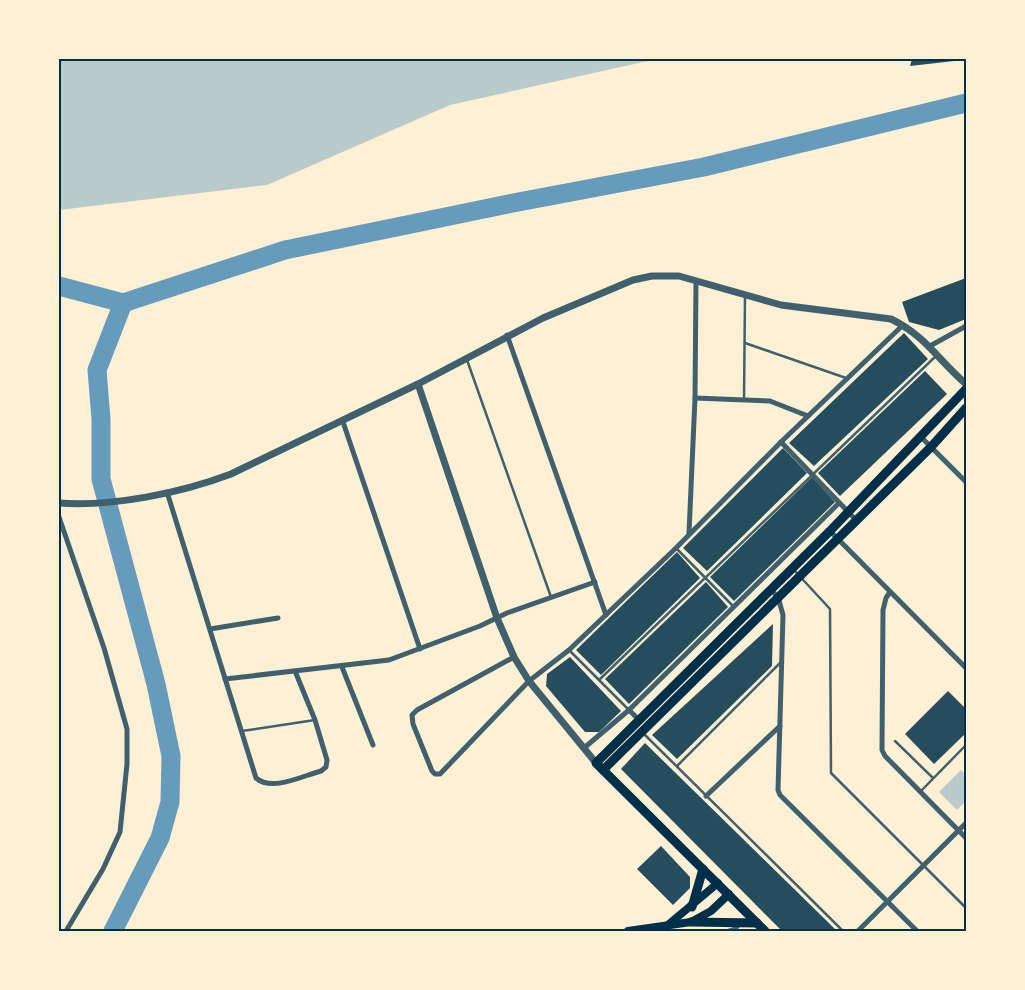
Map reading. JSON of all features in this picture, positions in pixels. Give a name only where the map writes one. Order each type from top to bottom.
[{"type":"main road","points":[[764,931],[596,763],[830,531],[922,438],[966,389]]},
{"type":"main road","points":[[603,770],[931,446],[966,408]]},
{"type":"main road","points":[[692,907],[703,869]]},
{"type":"main road","points":[[665,926],[692,907],[718,883]]},
{"type":"main road","points":[[691,922],[711,911],[729,894]]},
{"type":"main road","points":[[628,931],[691,922],[741,921],[757,923]]},
{"type":"street","points":[[59,503],[79,505],[167,492],[231,474],[343,422],[466,359],[507,335],[608,289],[633,280],[666,275],[696,280],[745,295],[805,309],[891,319],[903,325],[930,346],[966,384]]},
{"type":"street","points":[[690,533],[695,398],[696,280]]},
{"type":"street","points":[[514,657],[417,710],[412,715],[413,724],[432,771],[435,774],[440,774],[529,681],[569,650],[676,548],[781,442],[903,325]]},
{"type":"street","points":[[930,346],[966,326]]},
{"type":"street","points":[[507,335],[606,615]]},
{"type":"street","points":[[418,384],[497,618],[514,657],[529,681],[596,763]]},
{"type":"street","points":[[695,398],[744,398],[770,401],[808,416]]},
{"type":"street","points":[[343,422],[420,649]]},
{"type":"street","points":[[922,438],[966,482]]},
{"type":"street","points":[[781,442],[856,520]]},
{"type":"street","points":[[167,492],[256,778],[262,784],[279,783],[321,772],[326,767],[327,760],[315,720],[294,671]]},
{"type":"street","points":[[584,748],[629,710],[839,503]]},
{"type":"street","points":[[59,517],[107,656],[127,729],[127,764],[120,832],[103,869],[66,931]]},
{"type":"street","points":[[830,531],[966,668]]},
{"type":"street","points":[[225,679],[342,667],[389,660],[551,597],[595,582]]},
{"type":"street","points":[[771,590],[778,597],[783,615],[778,790],[780,795],[917,931]]},
{"type":"street","points":[[890,592],[886,598],[883,610],[882,750],[885,756],[920,793],[966,838]]},
{"type":"street","points":[[210,629],[278,618]]},
{"type":"street","points":[[342,667],[373,745]]},
{"type":"street","points":[[629,710],[638,720]]},
{"type":"street","points":[[706,796],[780,726]]},
{"type":"street","points":[[858,931],[966,822]]},
{"type":"street","points":[[729,931],[735,929],[741,921]]},
{"type":"lane","points":[[744,398],[745,295]]},
{"type":"lane","points":[[745,343],[848,379]]},
{"type":"lane","points":[[599,680],[938,354]]},
{"type":"lane","points":[[466,359],[551,597]]},
{"type":"lane","points":[[676,548],[734,607]]},
{"type":"lane","points":[[793,568],[830,609],[831,773],[966,908]]},
{"type":"lane","points":[[569,650],[629,710]]},
{"type":"lane","points":[[677,766],[782,662]]},
{"type":"lane","points":[[242,731],[315,720]]},
{"type":"lane","points":[[642,732],[843,931]]},
{"type":"lane","points":[[895,741],[933,778]]},
{"type":"lane","points":[[920,793],[966,745]]},
{"type":"shaded area","points":[[59,59],[657,59],[450,105],[267,185],[59,210]]},
{"type":"shaded area","points":[[961,770],[966,775],[966,801],[957,810],[939,792]]},
{"type":"building","points":[[912,59],[963,59],[963,60],[910,66]]},
{"type":"building","points":[[966,278],[966,319],[939,330],[909,322],[902,302]]},
{"type":"building","points":[[904,333],[928,359],[814,466],[789,443]]},
{"type":"building","points":[[925,371],[947,394],[840,496],[818,473]]},
{"type":"building","points":[[783,448],[807,473],[707,571],[683,548]]},
{"type":"building","points":[[812,477],[835,502],[734,601],[710,577]]},
{"type":"building","points":[[677,552],[700,578],[601,675],[576,650]]},
{"type":"building","points":[[706,582],[728,607],[629,704],[605,679]]},
{"type":"building","points":[[773,624],[772,666],[677,759],[652,735]]},
{"type":"building","points":[[570,657],[621,711],[599,732],[585,732],[546,686],[547,674]]},
{"type":"building","points":[[948,691],[966,709],[966,733],[934,764],[905,734]]},
{"type":"building","points":[[645,743],[837,931],[782,931],[621,769]]},
{"type":"building","points":[[661,846],[690,877],[690,888],[673,905],[637,869]]},
{"type":"waterway","points":[[59,286],[123,303],[285,250],[513,203],[704,167],[966,103]]},
{"type":"waterway","points":[[113,931],[160,838],[170,802],[171,756],[156,684],[101,479],[101,419],[97,370],[123,303]]}]
